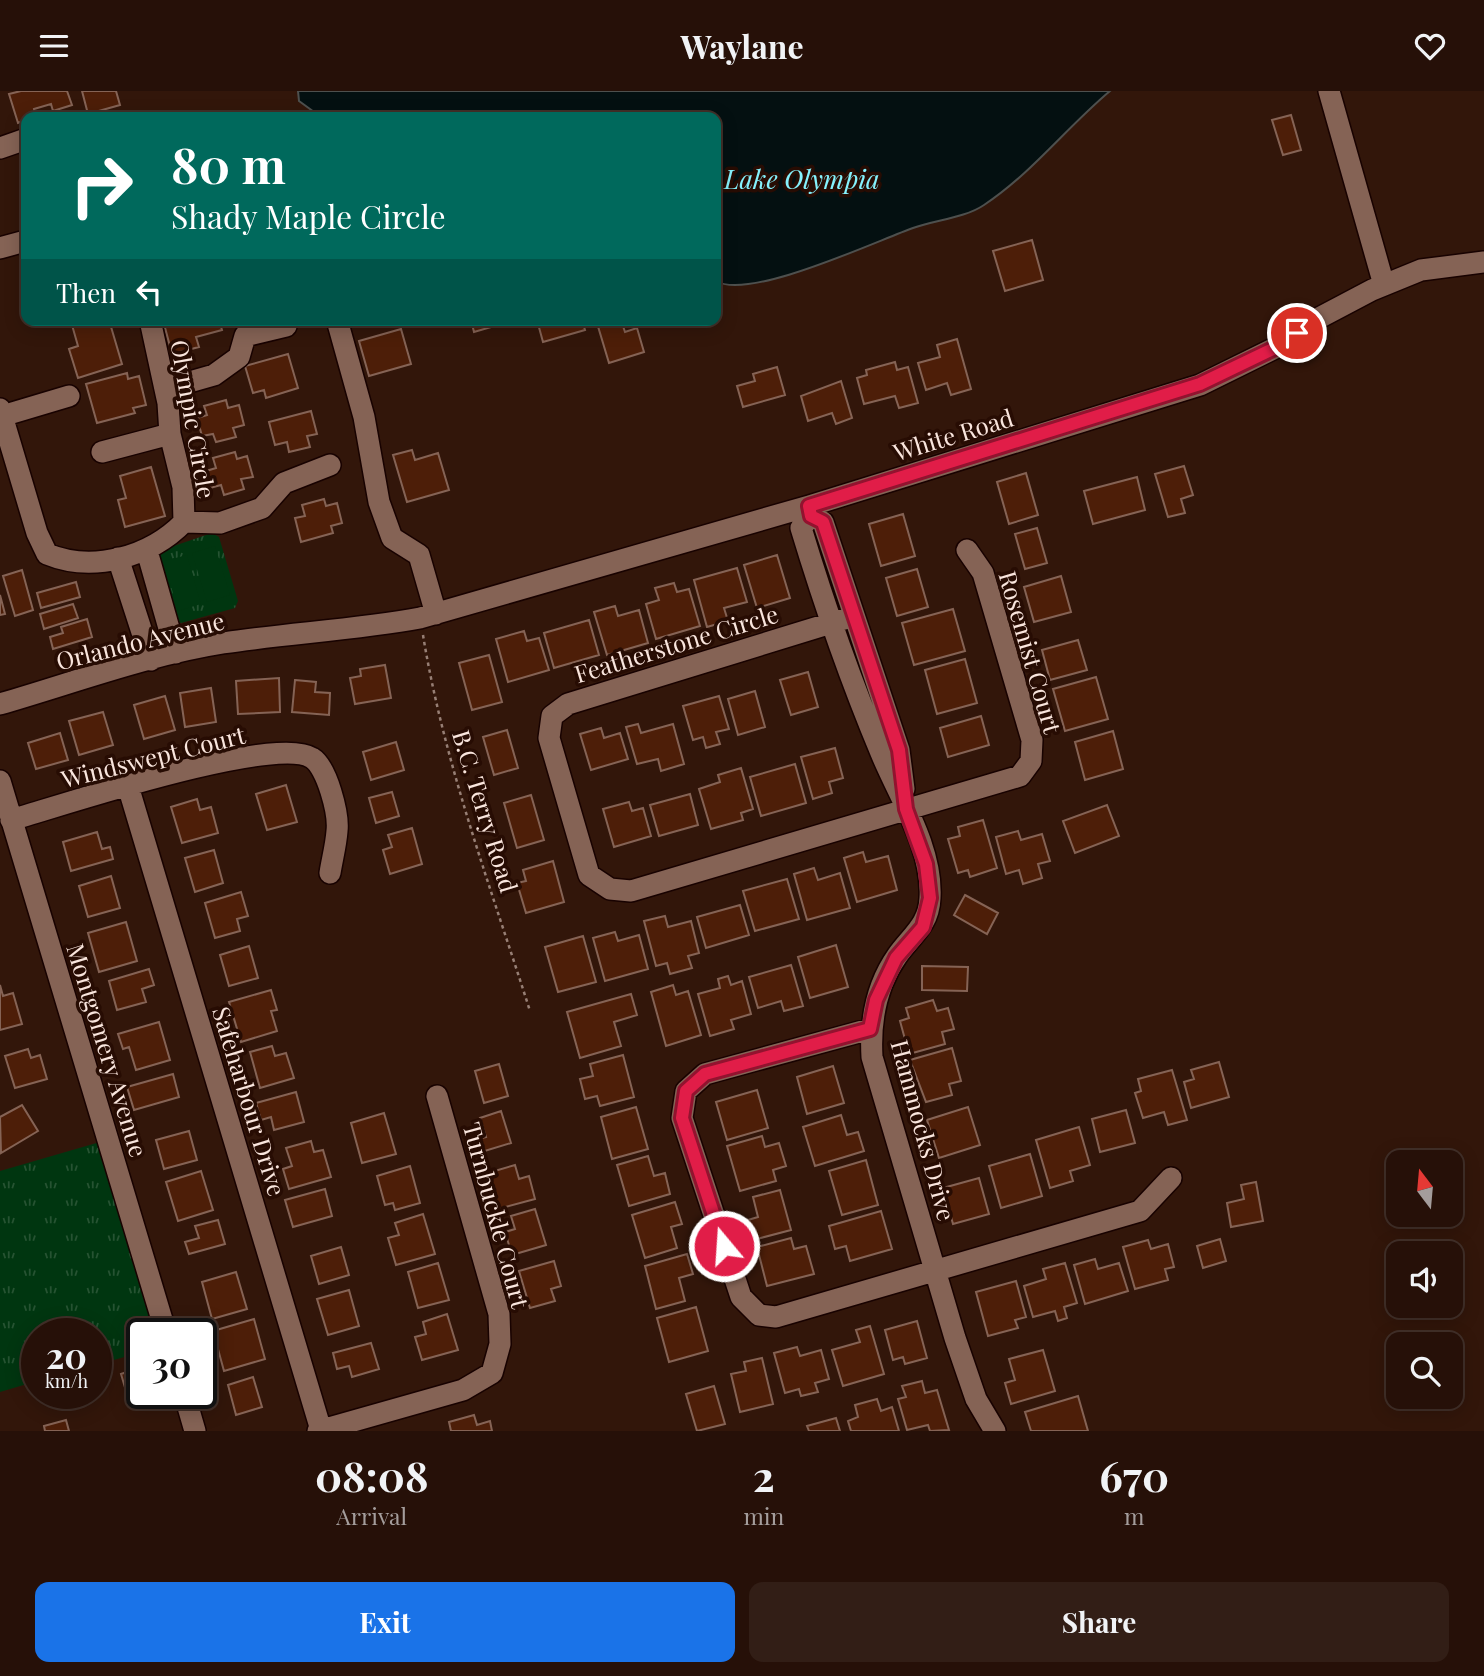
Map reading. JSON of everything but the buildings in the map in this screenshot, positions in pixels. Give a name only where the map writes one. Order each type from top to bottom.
[{"type":"street","points":[[1329,91],[1384,285]]},
{"type":"street","points":[[0,148],[21,141]]},
{"type":"street","points":[[0,248],[21,242]]},
{"type":"street","name":"White Road","points":[[428,616],[810,511],[1200,384],[1277,347],[1317,319],[1384,285],[1421,270],[1484,262]]},
{"type":"street","name":"Olympic Circle","points":[[1,413],[37,533],[47,554],[71,563],[118,558],[147,551],[169,537],[184,522],[183,487],[170,434],[165,389],[151,326]]},
{"type":"street","points":[[165,389],[214,375],[239,358],[245,335],[286,326]]},
{"type":"street","points":[[339,326],[364,417],[379,502],[392,538],[419,555],[428,616]]},
{"type":"street","points":[[1,413],[69,396]]},
{"type":"street","points":[[102,452],[170,434]]},
{"type":"street","points":[[184,522],[220,523],[262,508],[284,483],[330,465]]},
{"type":"street","name":"Hammocks Drive","points":[[906,809],[899,750],[823,522],[810,511],[801,528],[830,623],[906,809],[926,864],[930,898],[923,927],[896,958],[876,1000],[870,1029],[872,1057],[976,1399],[995,1431]]},
{"type":"street","name":"Rosemist Court","points":[[906,809],[1020,776],[1031,761],[1032,740],[983,573],[967,550]]},
{"type":"street","points":[[147,551],[176,653]]},
{"type":"street","points":[[118,558],[151,660]]},
{"type":"street","name":"Orlando Avenue","points":[[0,704],[176,653],[223,643],[365,628],[428,616]]},
{"type":"street","name":"Featherstone Circle","points":[[854,616],[568,704],[552,716],[549,738],[589,875],[610,889],[631,891],[906,809]]},
{"type":"street","name":"Windswept Court","points":[[11,820],[220,761],[290,752],[312,758],[327,776],[338,828],[330,873]]},
{"type":"street","name":"Montgomery Avenue","points":[[0,781],[161,1318]]},
{"type":"street","name":"Safeharbour Drive","points":[[128,786],[320,1430]]},
{"type":"street","points":[[870,1029],[705,1074],[686,1091],[682,1118],[741,1297],[759,1315],[776,1317],[1140,1211],[1171,1178]]},
{"type":"street","name":"Turnbuckle Court","points":[[320,1430],[463,1390],[492,1373],[500,1344],[499,1314],[437,1096]]},
{"type":"street","points":[[189,1409],[195,1431]]},
{"type":"path","name":"B.C. Terry Road","points":[[428,616],[431,683],[464,801],[530,1011]]},
{"type":"green space","points":[[212,533],[219,537],[238,601],[235,608],[181,623],[175,619],[156,558],[159,551]]},
{"type":"green space","points":[[215,546],[230,595],[207,602],[192,553]]},
{"type":"green space","points":[[187,555],[201,604],[178,611],[164,561]]},
{"type":"green space","points":[[100,1142],[153,1318],[126,1318],[126,1357],[112,1360],[112,1318],[21,1318],[21,1386],[0,1392],[0,1171]]},
{"type":"water","name":"Lake Olympia","points":[[298,91],[1110,91],[1033,165],[984,205],[959,216],[913,228],[813,267],[755,283],[732,285],[721,282],[721,112],[314,112],[299,101]]},
{"type":"route","points":[[724,1246],[682,1118],[686,1091],[705,1074],[870,1029],[876,1000],[896,958],[923,927],[930,898],[926,864],[906,809],[899,750],[823,522],[811,516],[809,506],[1200,384],[1277,347],[1297,333]]}]
